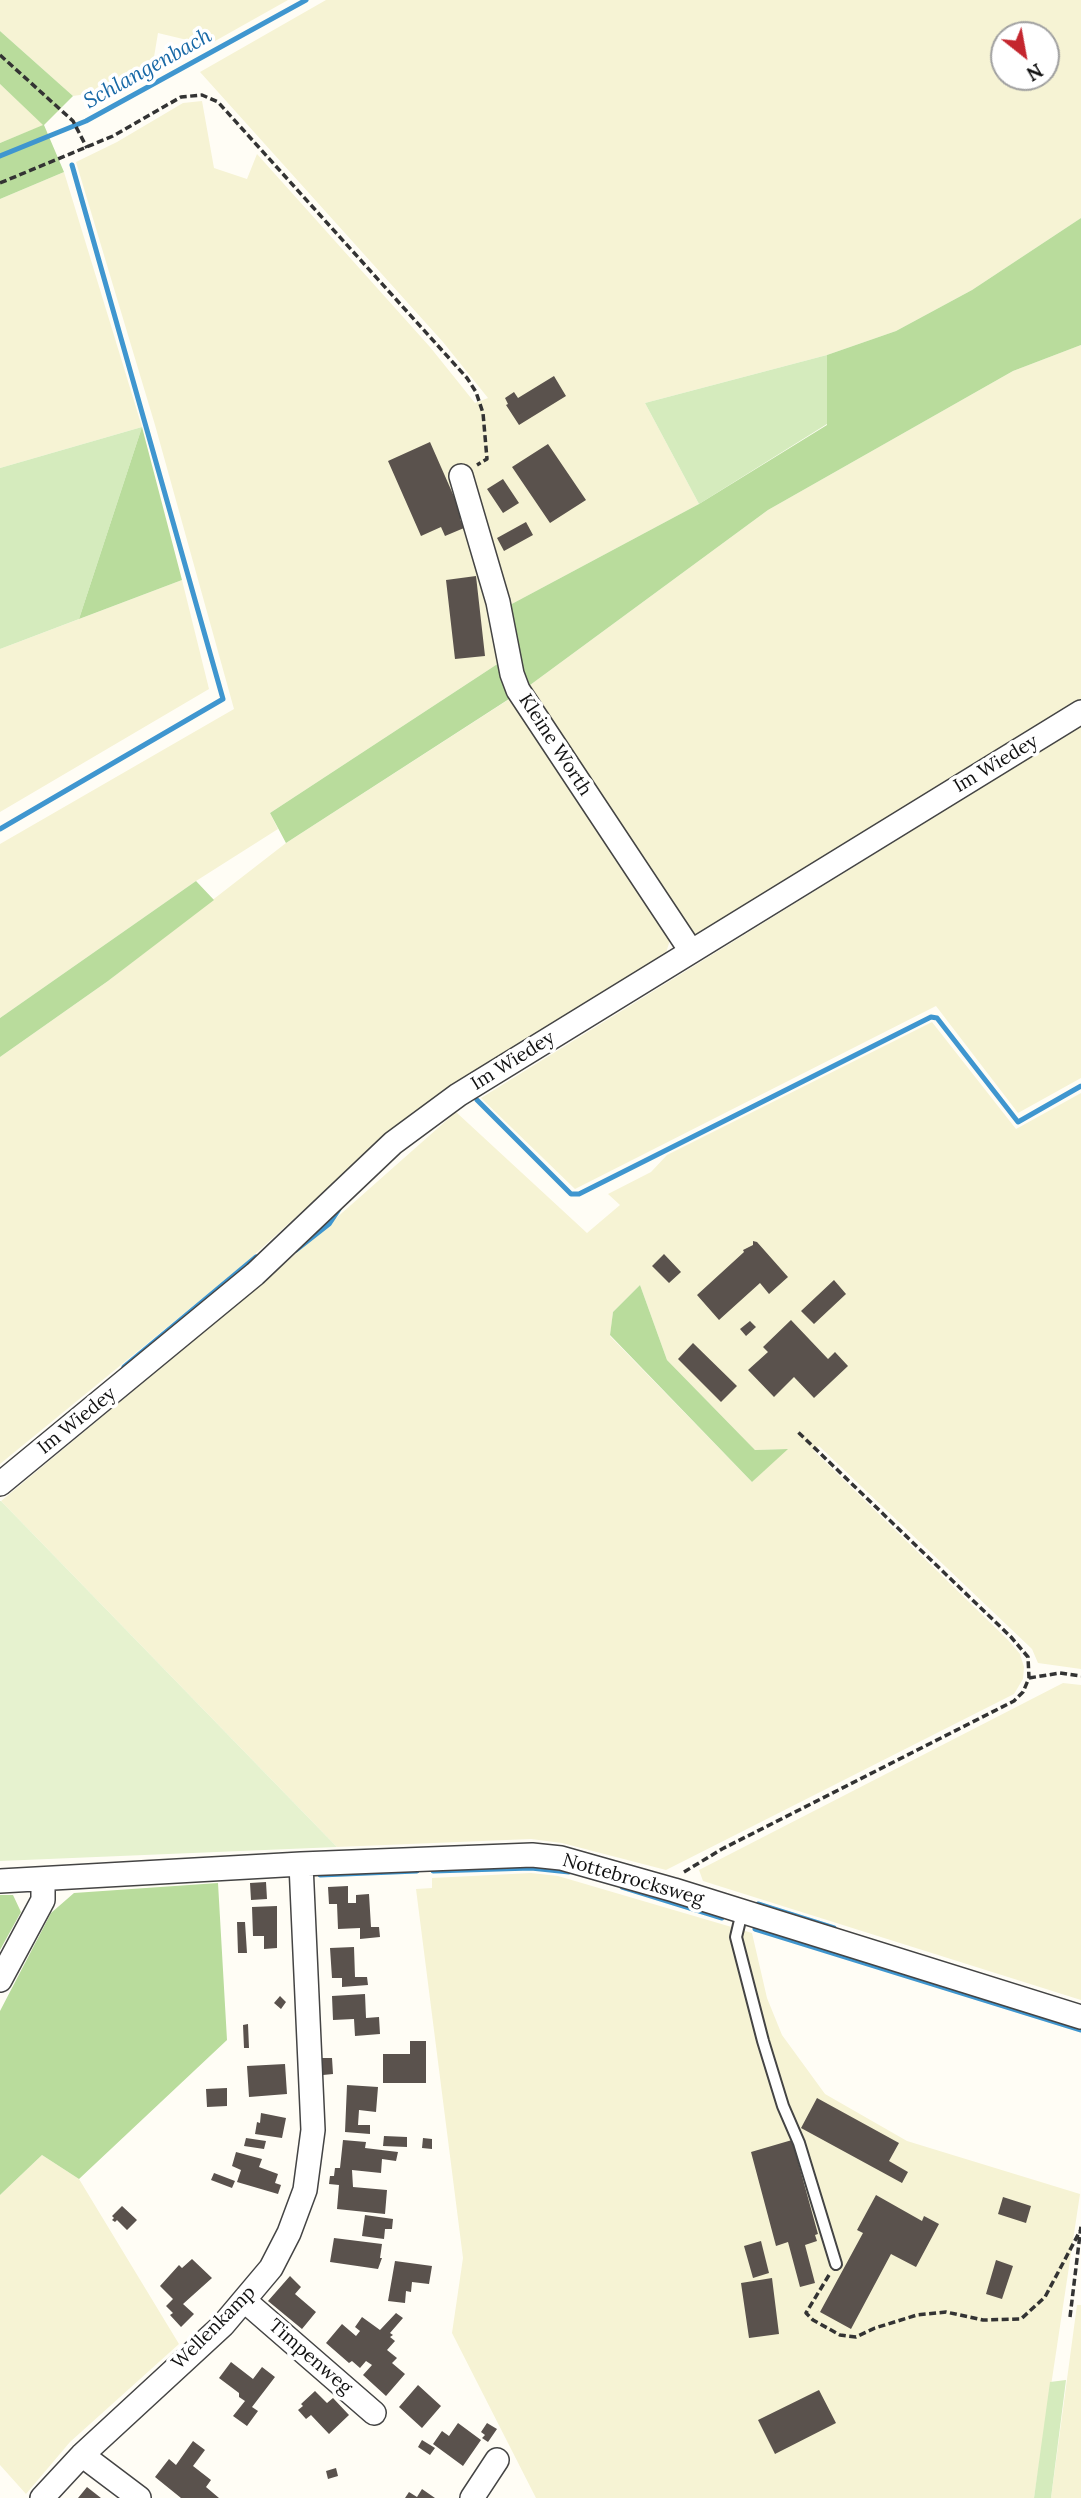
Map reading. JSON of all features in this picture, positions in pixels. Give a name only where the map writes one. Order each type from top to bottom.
[{"type":"street","name":"Kleine Worth","points":[[461,476],[498,602],[512,674],[518,690],[691,951]]},
{"type":"street","name":"Im Wiedey","points":[[0,1484],[255,1273],[393,1143],[458,1095],[1081,712]]},
{"type":"street","name":"Nottebrocksweg","points":[[0,1881],[301,1864],[532,1855],[561,1858],[674,1890],[1081,2017]]},
{"type":"street","name":"Wellenkamp","points":[[42,2498],[82,2455],[223,2325],[271,2267],[289,2234],[305,2190],[313,2130],[301,1864]]},
{"type":"street","points":[[0,1980],[43,1900],[43,1880]]},
{"type":"street","name":"Timpenweg","points":[[245,2301],[374,2413]]},
{"type":"street","points":[[82,2455],[139,2498]]},
{"type":"street","points":[[472,2498],[497,2460]]},
{"type":"lane","points":[[742,1912],[736,1937],[763,2041],[783,2106],[799,2143],[836,2264]]},
{"type":"path","points":[[0,55],[73,121],[87,148]]},
{"type":"path","points":[[0,183],[113,136],[181,97],[202,95],[218,102],[467,378],[476,392],[483,413],[487,459],[461,476]]},
{"type":"path","points":[[674,1890],[678,1878],[685,1870],[722,1849],[1014,1701],[1023,1692],[1029,1678],[1028,1657],[1011,1637],[798,1432]]},
{"type":"path","points":[[1029,1678],[1060,1673],[1081,1676]]},
{"type":"path","points":[[836,2264],[806,2313],[840,2335],[856,2337],[917,2315],[946,2312],[983,2320],[1021,2319],[1045,2297],[1081,2229]]},
{"type":"path","points":[[1070,2317],[1081,2229]]},
{"type":"shaded area","points":[[0,0],[288,0],[208,45],[158,33],[151,75],[120,89],[73,96],[0,31]]},
{"type":"shaded area","points":[[326,0],[1081,0],[1081,218],[972,290],[896,331],[827,355],[645,403],[699,504],[493,614],[502,661],[270,813],[278,829],[196,881],[0,1018],[0,844],[234,709],[155,425],[76,162],[117,142],[183,103],[202,101],[214,168],[247,179],[257,154],[430,347],[475,403],[488,398],[443,342],[200,72]]},
{"type":"shaded area","points":[[0,84],[44,125],[0,143]]},
{"type":"shaded area","points":[[64,172],[142,427],[0,468],[0,199]]},
{"type":"shaded area","points":[[1081,345],[1081,701],[695,938],[526,688],[768,510],[1013,371]]},
{"type":"shaded area","points":[[182,580],[209,689],[0,812],[0,649]]},
{"type":"shaded area","points":[[511,698],[671,937],[665,956],[385,1136],[243,1265],[0,1464],[0,1057],[108,981],[286,843]]},
{"type":"shaded area","points":[[1081,726],[1081,1078],[1018,1113],[936,1006],[575,1189],[481,1098]]},
{"type":"shaded area","points":[[932,1022],[1016,1129],[1081,1093],[1081,1669],[1038,1663],[1032,1649],[819,1446],[814,1451],[1020,1654],[1024,1667],[1023,1679],[1014,1694],[666,1870],[562,1843],[531,1839],[337,1847],[1,1501],[264,1282],[456,1112],[587,1233],[620,1205],[608,1194],[651,1172],[667,1155]],"holes":[[[640,1285],[667,1360],[755,1450],[786,1449],[752,1482],[610,1336],[613,1312]]]},
{"type":"shaded area","points":[[1063,1683],[1081,1685],[1081,2000],[703,1881],[699,1870]]},
{"type":"shaded area","points":[[531,1873],[558,1876],[752,1933],[767,1998],[782,2035],[825,2094],[907,2141],[1080,2194],[1034,2498],[536,2498],[452,2333],[463,2258],[416,1889],[432,1888],[432,1878]]},
{"type":"shaded area","points":[[42,2155],[79,2179],[179,2344],[70,2442],[26,2494],[0,2465],[0,2195]]},
{"type":"shaded area","points":[[1077,2305],[1081,2305],[1081,2498],[1051,2498]]},
{"type":"green space","points":[[0,31],[73,96],[44,125],[64,172],[0,199],[0,143],[43,125],[0,84]]},
{"type":"green space","points":[[1081,218],[1081,345],[1013,371],[768,510],[526,688],[286,843],[270,813],[502,661],[493,614],[699,504],[827,425],[827,355],[896,331],[972,290]]},
{"type":"green space","points":[[827,355],[827,424],[699,504],[645,403]]},
{"type":"green space","points":[[142,427],[79,619],[0,649],[0,468]]},
{"type":"green space","points":[[142,427],[182,580],[79,619]]},
{"type":"green space","points":[[196,881],[214,900],[108,981],[0,1057],[0,1018]]},
{"type":"green space","points":[[640,1285],[667,1360],[755,1450],[788,1449],[752,1482],[610,1335],[613,1312]]},
{"type":"green space","points":[[1,1501],[337,1847],[0,1861]]},
{"type":"green space","points":[[218,1883],[227,2040],[79,2179],[42,2155],[0,2195],[0,2011],[51,1913],[74,1893]]},
{"type":"green space","points":[[0,1895],[13,1895],[21,1912],[0,1950]]},
{"type":"green space","points":[[1066,2380],[1051,2498],[1034,2498],[1050,2382]]},
{"type":"building","points":[[554,376],[566,396],[519,425],[506,405],[508,404],[505,398],[514,392],[518,398]]},
{"type":"building","points":[[430,442],[463,517],[460,519],[464,528],[445,536],[441,527],[421,536],[388,461]]},
{"type":"building","points":[[548,444],[586,500],[550,523],[512,467]]},
{"type":"building","points":[[503,479],[519,503],[503,513],[487,489]]},
{"type":"building","points":[[526,522],[533,535],[504,551],[497,538]]},
{"type":"building","points":[[476,576],[485,656],[455,659],[446,580]]},
{"type":"building","points":[[753,1241],[757,1242],[788,1277],[769,1294],[760,1283],[719,1320],[697,1295],[744,1252],[743,1250],[753,1245]]},
{"type":"building","points":[[664,1254],[681,1272],[669,1283],[652,1266]]},
{"type":"building","points":[[834,1280],[846,1294],[814,1324],[801,1311]]},
{"type":"building","points":[[791,1320],[828,1359],[835,1352],[848,1366],[814,1398],[794,1377],[774,1397],[748,1370],[768,1352],[763,1347]]},
{"type":"building","points":[[750,1321],[756,1327],[746,1336],[740,1329]]},
{"type":"building","points":[[693,1343],[737,1386],[721,1402],[678,1359]]},
{"type":"building","points":[[266,1882],[267,1899],[251,1900],[250,1883]]},
{"type":"building","points":[[348,1886],[348,1903],[356,1903],[356,1895],[369,1894],[371,1927],[379,1927],[380,1937],[360,1939],[360,1928],[338,1929],[337,1904],[329,1904],[328,1887]]},
{"type":"building","points":[[277,1906],[277,1948],[264,1949],[264,1936],[253,1936],[252,1907]]},
{"type":"building","points":[[237,1922],[245,1922],[247,1953],[238,1953]]},
{"type":"building","points":[[354,1947],[355,1977],[367,1977],[368,1985],[342,1987],[342,1978],[332,1978],[330,1948]]},
{"type":"building","points":[[365,1994],[366,2018],[379,2017],[380,2034],[355,2036],[354,2019],[333,2020],[332,1996]]},
{"type":"building","points":[[280,1996],[286,2002],[281,2009],[274,2003]]},
{"type":"building","points":[[248,2024],[249,2048],[244,2048],[243,2025]]},
{"type":"building","points":[[410,2041],[426,2041],[426,2083],[383,2083],[383,2054],[410,2054]]},
{"type":"building","points":[[322,2058],[332,2058],[333,2074],[323,2075]]},
{"type":"building","points":[[285,2064],[287,2094],[249,2097],[247,2066]]},
{"type":"building","points":[[347,2085],[378,2087],[376,2112],[359,2110],[358,2125],[370,2125],[370,2134],[345,2132]]},
{"type":"building","points":[[227,2088],[227,2106],[207,2107],[206,2089]]},
{"type":"building","points":[[817,2098],[899,2143],[889,2161],[908,2172],[902,2183],[801,2128]]},
{"type":"building","points":[[261,2113],[286,2118],[282,2138],[255,2134]]},
{"type":"building","points":[[384,2136],[407,2137],[407,2147],[383,2146]]},
{"type":"building","points":[[246,2138],[266,2141],[264,2149],[244,2146]]},
{"type":"building","points":[[423,2138],[432,2139],[432,2149],[422,2148]]},
{"type":"building","points":[[343,2140],[366,2142],[365,2148],[398,2152],[396,2161],[382,2159],[381,2173],[352,2170],[353,2187],[387,2190],[385,2214],[337,2209],[339,2185],[329,2184],[335,2168],[340,2168]]},
{"type":"building","points":[[792,2140],[818,2234],[815,2235],[817,2241],[805,2245],[815,2283],[800,2287],[788,2242],[776,2246],[751,2152]]},
{"type":"building","points":[[236,2152],[262,2159],[259,2167],[278,2174],[275,2183],[281,2185],[278,2194],[237,2182],[241,2170],[232,2166]]},
{"type":"building","points":[[214,2173],[235,2181],[232,2188],[211,2180]]},
{"type":"building","points":[[876,2195],[922,2221],[924,2216],[939,2224],[916,2267],[891,2254],[851,2329],[820,2312],[863,2233],[857,2230]]},
{"type":"building","points":[[1003,2197],[1031,2206],[1026,2223],[998,2214]]},
{"type":"building","points":[[122,2206],[137,2220],[127,2230],[117,2220],[112,2220],[112,2216]]},
{"type":"building","points":[[365,2215],[393,2219],[392,2229],[385,2229],[384,2239],[362,2236]]},
{"type":"building","points":[[334,2238],[382,2244],[382,2258],[378,2269],[330,2262]]},
{"type":"building","points":[[761,2241],[769,2273],[753,2278],[744,2246]]},
{"type":"building","points":[[192,2259],[212,2278],[183,2304],[194,2314],[181,2327],[166,2306],[173,2299],[160,2286],[179,2265],[182,2268]]},
{"type":"building","points":[[996,2260],[1013,2266],[1002,2299],[986,2294]]},
{"type":"building","points":[[395,2261],[432,2266],[429,2284],[412,2282],[411,2292],[406,2291],[405,2303],[388,2301]]},
{"type":"building","points":[[290,2276],[301,2287],[295,2294],[316,2312],[302,2329],[268,2301]]},
{"type":"building","points":[[772,2278],[779,2334],[749,2338],[741,2283]]},
{"type":"building","points":[[396,2313],[403,2318],[390,2333],[393,2335],[390,2337],[395,2341],[387,2350],[397,2358],[392,2363],[405,2374],[386,2396],[363,2375],[372,2365],[366,2361],[360,2368],[352,2361],[349,2363],[326,2343],[342,2324],[356,2336],[360,2331],[355,2327],[362,2317],[380,2330]]},
{"type":"building","points":[[231,2362],[253,2379],[262,2367],[275,2377],[252,2407],[258,2411],[247,2426],[233,2416],[245,2401],[219,2378]]},
{"type":"building","points":[[418,2385],[441,2406],[422,2428],[399,2407]]},
{"type":"building","points":[[819,2390],[836,2423],[775,2454],[758,2420]]},
{"type":"building","points":[[315,2391],[327,2403],[333,2398],[349,2415],[329,2434],[311,2415],[306,2419],[298,2410]]},
{"type":"building","points":[[458,2423],[481,2440],[463,2466],[433,2444],[442,2431],[449,2436]]},
{"type":"building","points":[[487,2423],[497,2429],[488,2442],[482,2438],[485,2435],[481,2432]]},
{"type":"building","points":[[422,2440],[435,2448],[430,2455],[418,2447]]},
{"type":"building","points":[[193,2441],[205,2450],[193,2466],[211,2480],[206,2487],[219,2498],[181,2498],[155,2477],[169,2459],[176,2465]]},
{"type":"building","points":[[336,2468],[338,2476],[328,2479],[326,2471]]},
{"type":"building","points":[[87,2487],[101,2498],[78,2498]]},
{"type":"building","points":[[422,2489],[435,2498],[405,2498],[409,2492],[417,2497]]},
{"type":"waterway","name":"Schlangenbach","points":[[0,156],[86,121],[306,0]]},
{"type":"waterway","points":[[0,829],[223,699],[72,165]]},
{"type":"waterway","points":[[477,1100],[571,1194],[579,1194],[931,1017],[937,1018],[1018,1122],[1081,1086]]},
{"type":"waterway","points":[[296,1250],[329,1224],[339,1209]]},
{"type":"waterway","points":[[124,1367],[256,1257]]},
{"type":"waterway","points":[[433,1871],[531,1868],[569,1872]]},
{"type":"waterway","points":[[320,1875],[417,1871]]},
{"type":"waterway","points":[[622,1887],[722,1918]]},
{"type":"waterway","points":[[758,1904],[834,1928]]},
{"type":"waterway","points":[[755,1929],[1081,2030]]}]
